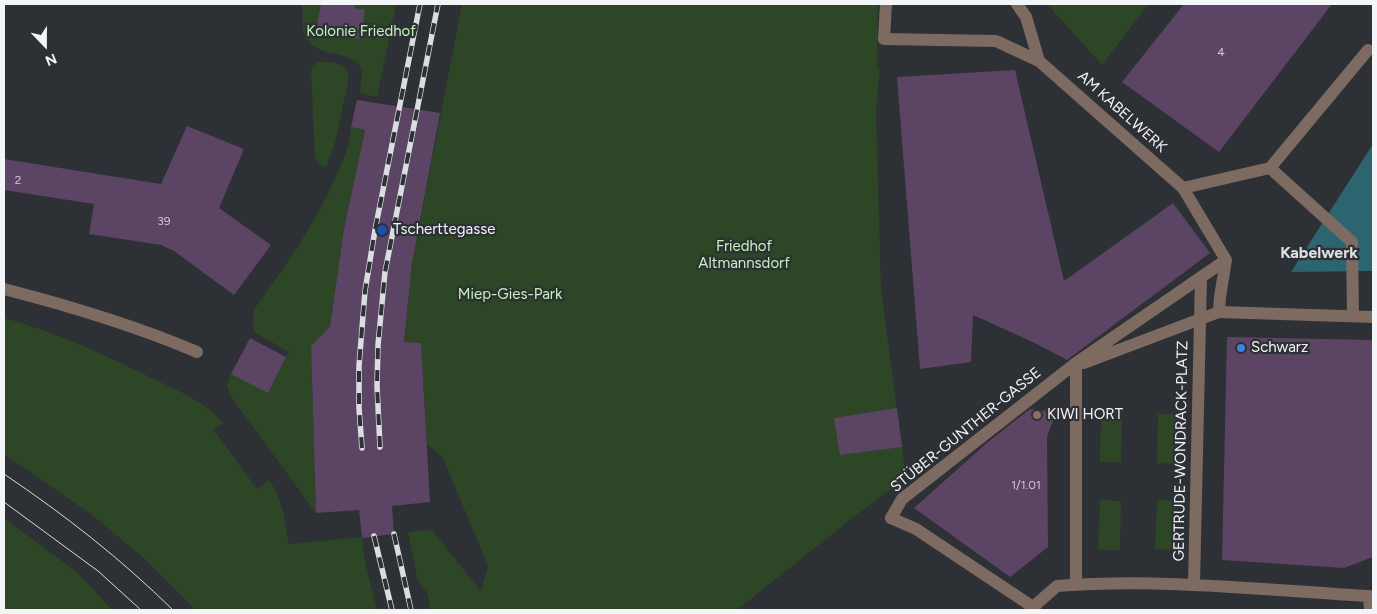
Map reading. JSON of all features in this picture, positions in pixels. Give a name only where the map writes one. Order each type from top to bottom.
[{"type":"street","name":"AM KABELWERK","points":[[886,4],[884,40],[996,41],[1039,61],[1183,188],[1226,260]]},
{"type":"street","points":[[1017,4],[1026,18],[1039,61]]},
{"type":"street","points":[[1183,188],[1270,168],[1368,50]]},
{"type":"street","points":[[1270,168],[1352,242],[1352,316]]},
{"type":"street","points":[[1226,260],[1219,312],[1373,317]]},
{"type":"street","points":[[1076,584],[1073,366],[1226,260]]},
{"type":"street","name":"GERTRUDE-WONDRACK-PLATZ","points":[[1194,584],[1201,277]]},
{"type":"street","points":[[4,289],[117,320],[197,352]]},
{"type":"street","name":"GERTRUDE-WONDRACK-PLATZ","points":[[1073,366],[1219,312]]},
{"type":"street","name":"STÜBER-GUNTHER-GASSE","points":[[1034,609],[916,529],[891,518],[902,499],[1073,366]]},
{"type":"street","name":"GERTRUDE-WONDRACK-PLATZ","points":[[1034,609],[1057,586],[1076,584],[1194,584],[1225,588],[1369,596],[1370,610]]},
{"type":"green space","name":"Kolonie Friedhof","points":[[302,4],[396,4],[377,97],[359,93],[362,77],[360,67],[354,60],[323,51],[313,46],[306,38],[303,26]]},
{"type":"green space","points":[[462,4],[878,4],[877,68],[880,68],[876,111],[881,289],[906,478],[737,610],[431,610],[427,593],[418,581],[408,532],[432,530],[481,591],[488,566],[443,458],[427,445],[421,343],[404,342],[412,263]]},
{"type":"green space","points":[[1047,4],[1149,4],[1102,65]]},
{"type":"green space","points":[[317,62],[333,62],[342,66],[348,73],[349,78],[335,143],[326,167],[319,164],[315,158],[311,71]]},
{"type":"green space","points":[[351,127],[365,130],[344,229],[330,327],[311,346],[316,513],[231,397],[227,386],[231,374],[268,392],[289,352],[254,332],[254,311],[320,210],[344,157]]},
{"type":"green space","points":[[4,318],[62,337],[183,393],[209,409],[223,423],[214,430],[257,489],[269,480],[274,488],[283,511],[289,544],[362,537],[364,557],[377,610],[196,610],[145,559],[92,515],[4,454]]},
{"type":"green space","points":[[1101,412],[1122,413],[1121,462],[1100,462]]},
{"type":"green space","points":[[1158,414],[1179,414],[1178,464],[1157,463]]},
{"type":"green space","points":[[1100,500],[1121,501],[1120,550],[1098,550]]},
{"type":"green space","points":[[1157,500],[1178,501],[1177,550],[1155,549]]},
{"type":"green space","points":[[4,518],[70,567],[85,580],[112,610],[4,610]]},
{"type":"water","points":[[1373,144],[1373,271],[1291,272]]},
{"type":"building","points":[[321,4],[356,4],[355,8],[365,10],[360,39],[316,31]]},
{"type":"building","points":[[1184,4],[1332,4],[1219,152],[1122,82]]},
{"type":"building","points":[[1015,70],[1064,281],[1173,203],[1210,253],[1067,360],[1035,343],[973,315],[971,362],[920,369],[897,77]]},
{"type":"building","points":[[357,100],[440,113],[412,263],[404,342],[421,343],[430,502],[392,506],[394,534],[362,538],[359,510],[316,513],[311,346],[330,327],[344,229],[365,130],[351,127]]},
{"type":"building","points":[[187,126],[244,149],[219,208],[271,245],[234,295],[174,251],[161,245],[89,234],[94,204],[4,190],[4,159],[161,184]]},
{"type":"building","points":[[1227,337],[1373,340],[1373,557],[1344,568],[1222,560]]},
{"type":"building","points":[[250,338],[286,357],[268,393],[231,374]]},
{"type":"building","points":[[897,408],[902,447],[840,455],[834,418]]},
{"type":"building","points":[[1030,409],[1056,412],[1047,437],[1048,547],[1010,577],[914,508],[988,442]]},
{"type":"tram line","points":[[4,474],[92,538],[173,610]]},
{"type":"tram line","points":[[4,502],[98,571],[141,610]]},
{"type":"railway","points":[[362,448],[359,408],[359,366],[365,291],[375,230],[420,4]]},
{"type":"railway","points":[[380,447],[377,386],[378,345],[385,272],[438,4]]},
{"type":"railway","points":[[394,534],[411,610]]},
{"type":"railway","points":[[374,536],[392,610]]},
{"type":"place","name":"Tscherttegasse","points":[[382,230]]},
{"type":"place","name":"Schwarz","points":[[1241,348]]},
{"type":"place","name":"KIWI HORT","points":[[1037,415]]},
{"type":"district","name":"Kabelwerk","points":[[1319,253]]},
{"type":"park label","name":"Friedhof Altmannsdorf","points":[[744,256]]},
{"type":"park label","name":"Miep-Gies-Park","points":[[510,295]]}]
